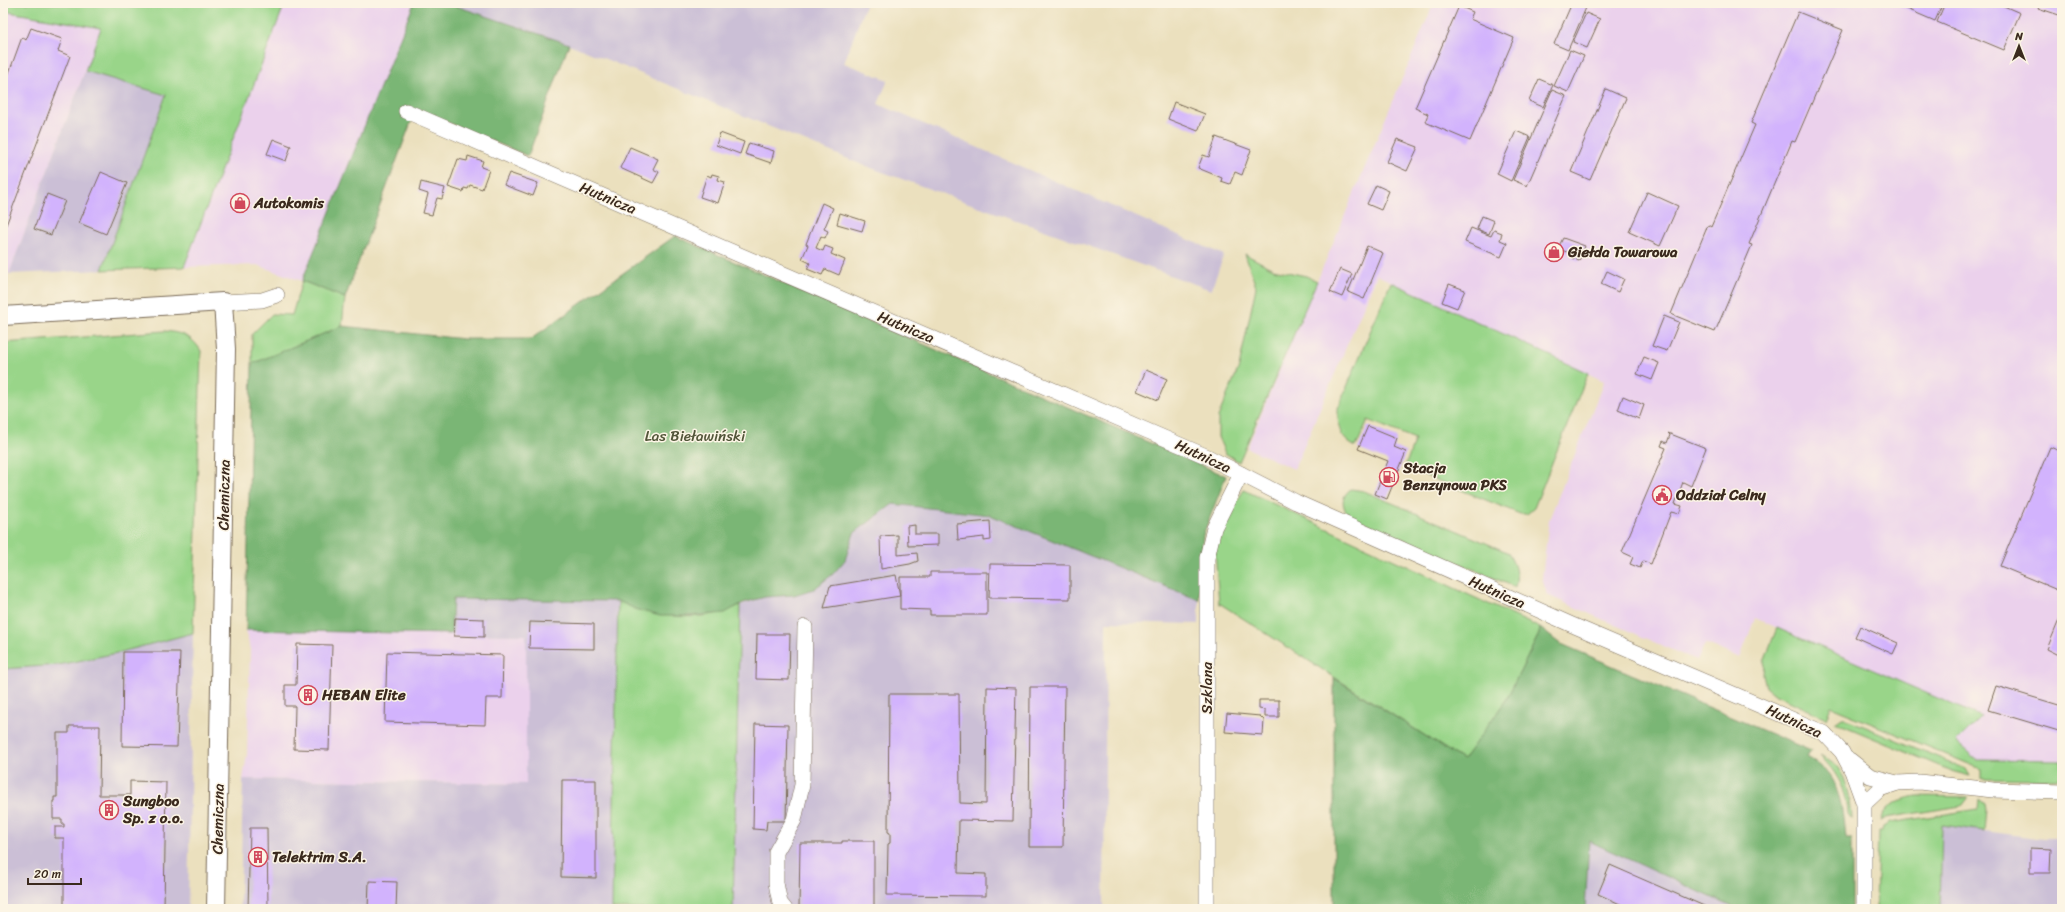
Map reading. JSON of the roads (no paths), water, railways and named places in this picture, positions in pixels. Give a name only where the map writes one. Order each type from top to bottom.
[{"type":"street","name":"Hutnicza","points":[[406,111],[1200,454],[1296,502],[1570,624],[1824,733],[1842,752],[1860,788],[1864,804],[1864,909]]},
{"type":"street","points":[[3,316],[262,300],[277,295]]},
{"type":"street","name":"Chemiczna","points":[[216,909],[226,349],[223,302]]},
{"type":"street","name":"Szklana","points":[[1207,909],[1207,558],[1214,528],[1241,474]]},
{"type":"street","points":[[785,909],[780,903],[776,883],[776,852],[794,820],[802,785],[805,627]]},
{"type":"street","points":[[1842,752],[1860,770],[1870,776],[1898,783]]},
{"type":"street","points":[[1864,804],[1880,789],[1898,783],[1919,782],[1993,790],[2062,792]]},
{"type":"place","name":"Autokomis","points":[[240,203]]},
{"type":"place","name":"Giełda Towarowa","points":[[1554,252]]},
{"type":"place","name":"Stacja Benzynowa PKS","points":[[1389,477]]},
{"type":"place","name":"Oddział Celny","points":[[1662,495]]},
{"type":"place","name":"HEBAN Elite","points":[[308,695]]},
{"type":"place","name":"Sungboo Sp. z o.o.","points":[[109,810]]},
{"type":"place","name":"Telektrim S.A.","points":[[258,857]]},
{"type":"park label","name":"Las Bieławiński","points":[[695,436]]}]
